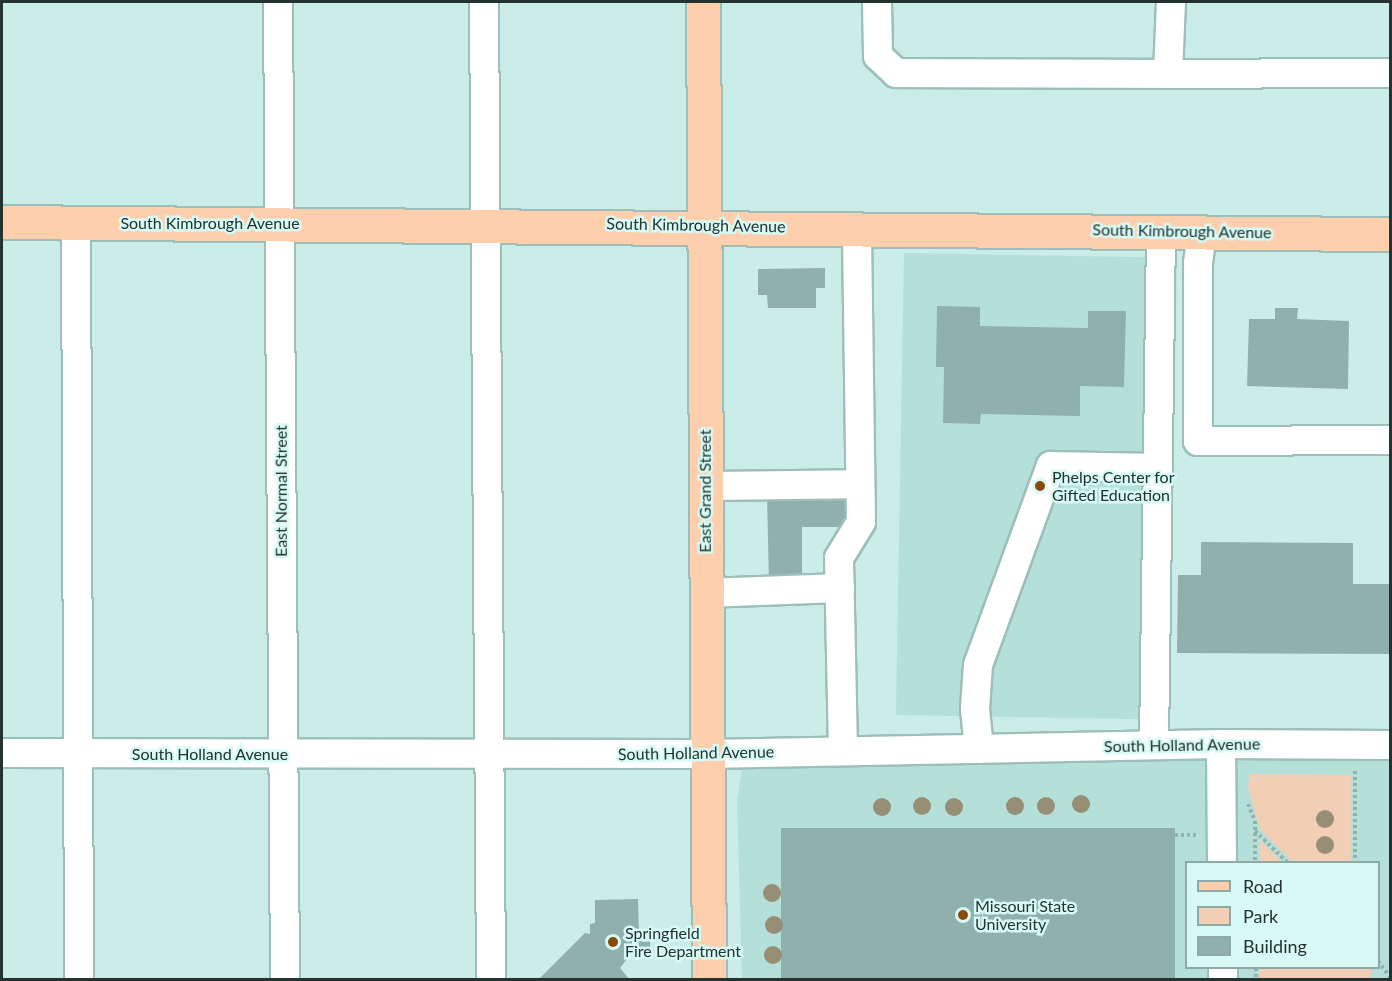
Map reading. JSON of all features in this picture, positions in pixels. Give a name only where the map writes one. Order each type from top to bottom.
[{"type":"main road","name":"East Grand Street","points":[[703,2],[709,980]]},
{"type":"main road","name":"South Kimbrough Avenue","points":[[2,222],[485,223],[1390,234]]},
{"type":"street","name":"East Normal Street","points":[[278,2],[285,980]]},
{"type":"street","points":[[484,2],[491,980]]},
{"type":"street","points":[[877,2],[878,56],[896,73],[1390,73]]},
{"type":"street","points":[[1168,74],[1171,2]]},
{"type":"street","points":[[76,222],[79,980]]},
{"type":"street","points":[[843,751],[839,558],[861,522],[857,227]]},
{"type":"street","points":[[1154,745],[1161,231]]},
{"type":"street","points":[[1202,231],[1198,264],[1198,441],[1390,440]]},
{"type":"street","points":[[979,749],[975,709],[978,665],[1051,466],[1158,468]]},
{"type":"street","points":[[706,486],[860,484]]},
{"type":"street","points":[[706,593],[840,588]]},
{"type":"street","points":[[1221,744],[1222,861]]},
{"type":"street","name":"South Holland Avenue","points":[[2,753],[707,754],[1221,744],[1390,745]]},
{"type":"path","points":[[1355,771],[1355,861]]},
{"type":"path","points":[[1247,802],[1255,831],[1255,861]]},
{"type":"path","points":[[1255,831],[1286,861]]},
{"type":"path","points":[[1175,835],[1200,835]]},
{"type":"path","points":[[1380,964],[1390,976]]},
{"type":"shaded area","name":"Phelps Center for Gifted Education","points":[[904,253],[1177,258],[1169,720],[896,715]]},
{"type":"shaded area","name":"Missouri State University","points":[[1390,755],[1390,979],[742,980],[737,800],[742,770],[752,762]]},
{"type":"green space","points":[[1250,774],[1351,775],[1351,861],[1291,861],[1260,829],[1248,787]]},
{"type":"green space","points":[[1259,839],[1281,861],[1259,861]]},
{"type":"green space","points":[[1260,969],[1371,969],[1371,979],[1260,979]]},
{"type":"building","points":[[825,268],[825,288],[816,288],[816,308],[768,308],[767,295],[758,295],[758,269]]},
{"type":"building","points":[[937,306],[980,307],[980,326],[1088,328],[1088,311],[1126,311],[1124,387],[1080,386],[1080,416],[981,414],[980,424],[943,423],[944,367],[936,367]]},
{"type":"building","points":[[1275,308],[1298,308],[1297,319],[1349,321],[1348,389],[1247,386],[1249,319],[1275,319]]},
{"type":"building","points":[[850,493],[851,527],[802,527],[802,584],[769,585],[767,494]]},
{"type":"building","points":[[1201,542],[1353,543],[1353,584],[1390,584],[1390,654],[1177,653],[1178,575],[1201,575]]},
{"type":"building","points":[[781,828],[1175,828],[1175,980],[781,980]]},
{"type":"building","name":"Springfield Fire Department","points":[[638,899],[639,934],[650,934],[650,950],[634,950],[620,968],[630,980],[538,980],[585,933],[590,934],[590,924],[595,923],[595,900]]},
{"type":"place","name":"Phelps Center for Gifted Education","points":[[1040,486]]},
{"type":"place","name":"Missouri State University","points":[[963,915]]},
{"type":"place","name":"Springfield Fire Department","points":[[613,942]]}]
